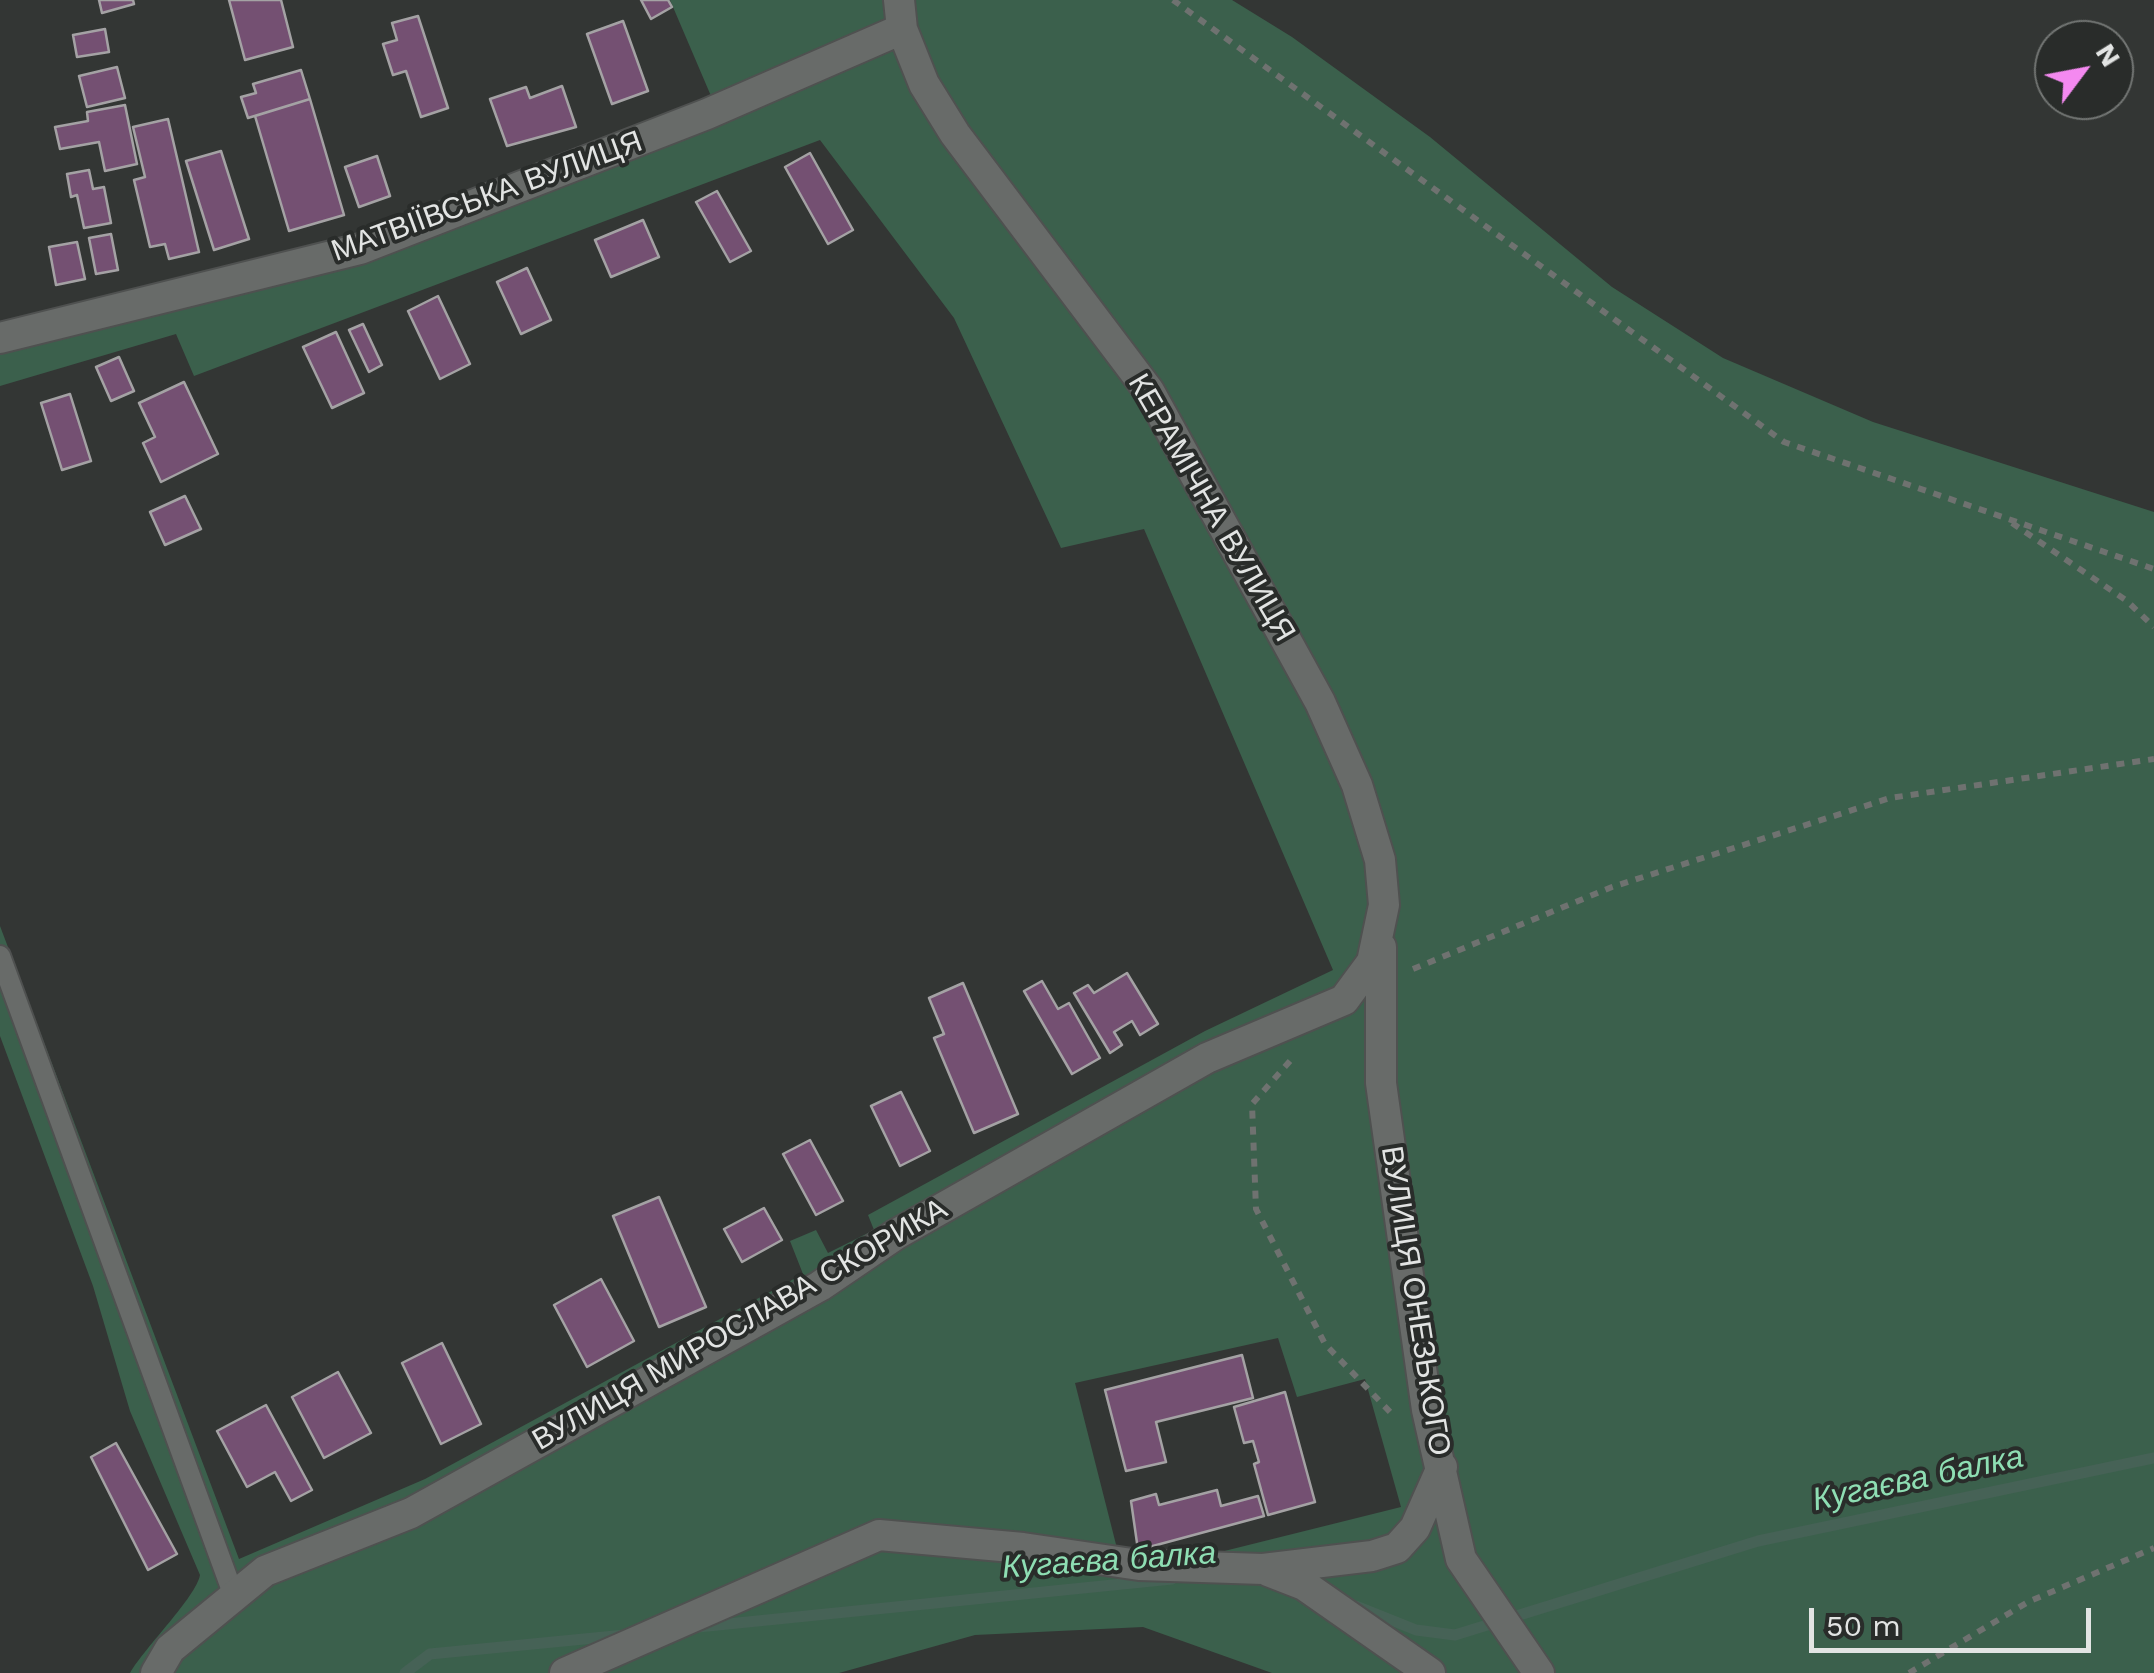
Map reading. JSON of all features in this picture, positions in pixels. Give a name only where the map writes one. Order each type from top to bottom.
[{"type":"street","name":"МАТВІЇВСЬКА ВУЛИЦЯ","points":[[0,338],[360,249],[708,114],[900,15]]},
{"type":"street","name":"КЕРАМІЧНА ВУЛИЦЯ","points":[[900,15],[924,84],[955,134],[1149,391],[1320,702],[1357,785],[1380,860],[1384,905],[1372,962],[1344,1000]]},
{"type":"street","name":"ВУЛИЦЯ ОНЕЗЬКОГО","points":[[1384,905],[1379,984],[1381,1083],[1426,1410],[1461,1559],[1538,1673]]},
{"type":"street","name":"ВУЛИЦЯ МИРОСЛАВА СКОРИКА","points":[[156,1673],[170,1649],[265,1571],[428,1504],[820,1286],[895,1235],[1207,1058],[1344,1000]]},
{"type":"street","points":[[566,1673],[879,1534],[1023,1548],[1139,1566],[1262,1569],[1372,1556],[1396,1548],[1415,1528],[1442,1467]]},
{"type":"street","points":[[1262,1569],[1304,1585],[1430,1673]]},
{"type":"lane","points":[[0,956],[234,1596]]},
{"type":"path","points":[[1172,0],[1784,442],[2154,569]]},
{"type":"path","points":[[2003,517],[2126,602],[2154,627]]},
{"type":"path","points":[[1379,984],[1612,888],[1890,798],[2154,760]]},
{"type":"path","points":[[1291,1059],[1252,1104],[1256,1210],[1325,1344],[1403,1426]]},
{"type":"path","points":[[1909,1673],[2028,1602],[2154,1548]]},
{"type":"green space","points":[[670,0],[1232,0],[1292,37],[1430,137],[1612,287],[1723,358],[1873,422],[2154,512],[2154,1673],[1272,1673],[1143,1627],[975,1635],[839,1673],[130,1673],[190,1596],[200,1575],[130,1411],[93,1286],[0,1036],[0,926],[239,1559],[425,1479],[803,1274],[790,1241],[816,1230],[828,1253],[874,1230],[868,1215],[1205,1031],[1333,970],[1144,529],[1061,548],[954,318],[820,140],[194,376],[176,334],[0,386],[0,329],[356,238],[714,103]],"holes":[[[1278,1338],[1297,1397],[1365,1379],[1401,1507],[1124,1576],[1075,1383]]]},
{"type":"building","points":[[99,0],[133,0],[134,4],[102,13]]},
{"type":"building","points":[[229,0],[281,0],[293,47],[245,60]]},
{"type":"building","points":[[641,0],[668,0],[672,7],[651,19]]},
{"type":"building","points":[[418,16],[448,108],[421,117],[406,71],[393,75],[383,44],[397,40],[392,23]]},
{"type":"building","points":[[623,21],[648,91],[612,104],[587,34]]},
{"type":"building","points":[[105,29],[109,52],[77,57],[73,35]]},
{"type":"building","points":[[117,67],[125,98],[87,107],[79,76]]},
{"type":"building","points":[[301,70],[310,99],[248,118],[241,97],[256,93],[253,84]]},
{"type":"building","points":[[562,86],[576,127],[507,146],[490,99],[526,87],[530,98]]},
{"type":"building","points":[[310,99],[344,215],[289,231],[255,116]]},
{"type":"building","points":[[125,105],[137,164],[105,171],[99,142],[60,149],[55,127],[88,121],[87,112]]},
{"type":"building","points":[[168,119],[199,252],[169,259],[165,244],[150,247],[134,180],[145,177],[133,127]]},
{"type":"building","points":[[221,151],[249,239],[214,250],[186,161]]},
{"type":"building","points":[[810,153],[853,230],[828,244],[785,167]]},
{"type":"building","points":[[377,156],[390,196],[359,207],[345,167]]},
{"type":"building","points":[[89,170],[93,189],[104,187],[111,223],[84,228],[77,195],[71,197],[67,174]]},
{"type":"building","points":[[717,191],[751,251],[730,262],[696,202]]},
{"type":"building","points":[[643,220],[659,257],[611,277],[595,240]]},
{"type":"building","points":[[111,234],[118,270],[96,274],[89,238]]},
{"type":"building","points":[[77,242],[85,279],[56,285],[49,247]]},
{"type":"building","points":[[527,268],[551,320],[521,334],[497,282]]},
{"type":"building","points":[[438,296],[470,364],[440,379],[408,311]]},
{"type":"building","points":[[363,324],[382,365],[369,372],[349,330]]},
{"type":"building","points":[[336,332],[364,393],[332,408],[303,347]]},
{"type":"building","points":[[119,357],[134,391],[111,401],[96,367]]},
{"type":"building","points":[[184,382],[218,454],[161,482],[143,443],[155,437],[139,403]]},
{"type":"building","points":[[70,394],[91,461],[62,470],[41,403]]},
{"type":"building","points":[[185,496],[201,529],[165,545],[150,512]]},
{"type":"building","points":[[1127,973],[1158,1024],[1140,1035],[1132,1021],[1114,1032],[1122,1045],[1110,1053],[1074,993],[1088,985],[1094,993]]},
{"type":"building","points":[[1042,981],[1058,1009],[1069,1003],[1100,1058],[1072,1074],[1024,991]]},
{"type":"building","points":[[963,983],[1018,1114],[974,1133],[934,1038],[944,1034],[929,998]]},
{"type":"building","points":[[901,1092],[930,1151],[900,1166],[871,1106]]},
{"type":"building","points":[[810,1140],[843,1201],[816,1215],[783,1154]]},
{"type":"building","points":[[659,1197],[706,1307],[659,1327],[613,1216]]},
{"type":"building","points":[[764,1208],[782,1240],[742,1262],[724,1229]]},
{"type":"building","points":[[601,1279],[634,1341],[587,1367],[554,1305]]},
{"type":"building","points":[[442,1343],[481,1424],[441,1444],[402,1363]]},
{"type":"building","points":[[1242,1355],[1253,1398],[1156,1422],[1166,1462],[1126,1471],[1105,1390]]},
{"type":"building","points":[[338,1372],[371,1433],[324,1458],[292,1397]]},
{"type":"building","points":[[1285,1392],[1315,1502],[1268,1515],[1254,1464],[1259,1462],[1253,1441],[1244,1443],[1234,1407]]},
{"type":"building","points":[[266,1405],[312,1490],[291,1501],[275,1472],[247,1487],[217,1431]]},
{"type":"building","points":[[116,1443],[177,1554],[148,1570],[91,1457]]},
{"type":"building","points":[[1217,1490],[1221,1506],[1258,1496],[1264,1516],[1138,1550],[1131,1501],[1156,1494],[1159,1505]]},
{"type":"waterway","name":"Кугаєва балка","points":[[1356,1606],[1416,1630],[1455,1635],[1758,1541],[2154,1458]]},
{"type":"waterway","name":"Кугаєва балка","points":[[698,1627],[1172,1579]]},
{"type":"waterway","name":"Кугаєва балка","points":[[405,1673],[430,1654],[625,1635]]}]
